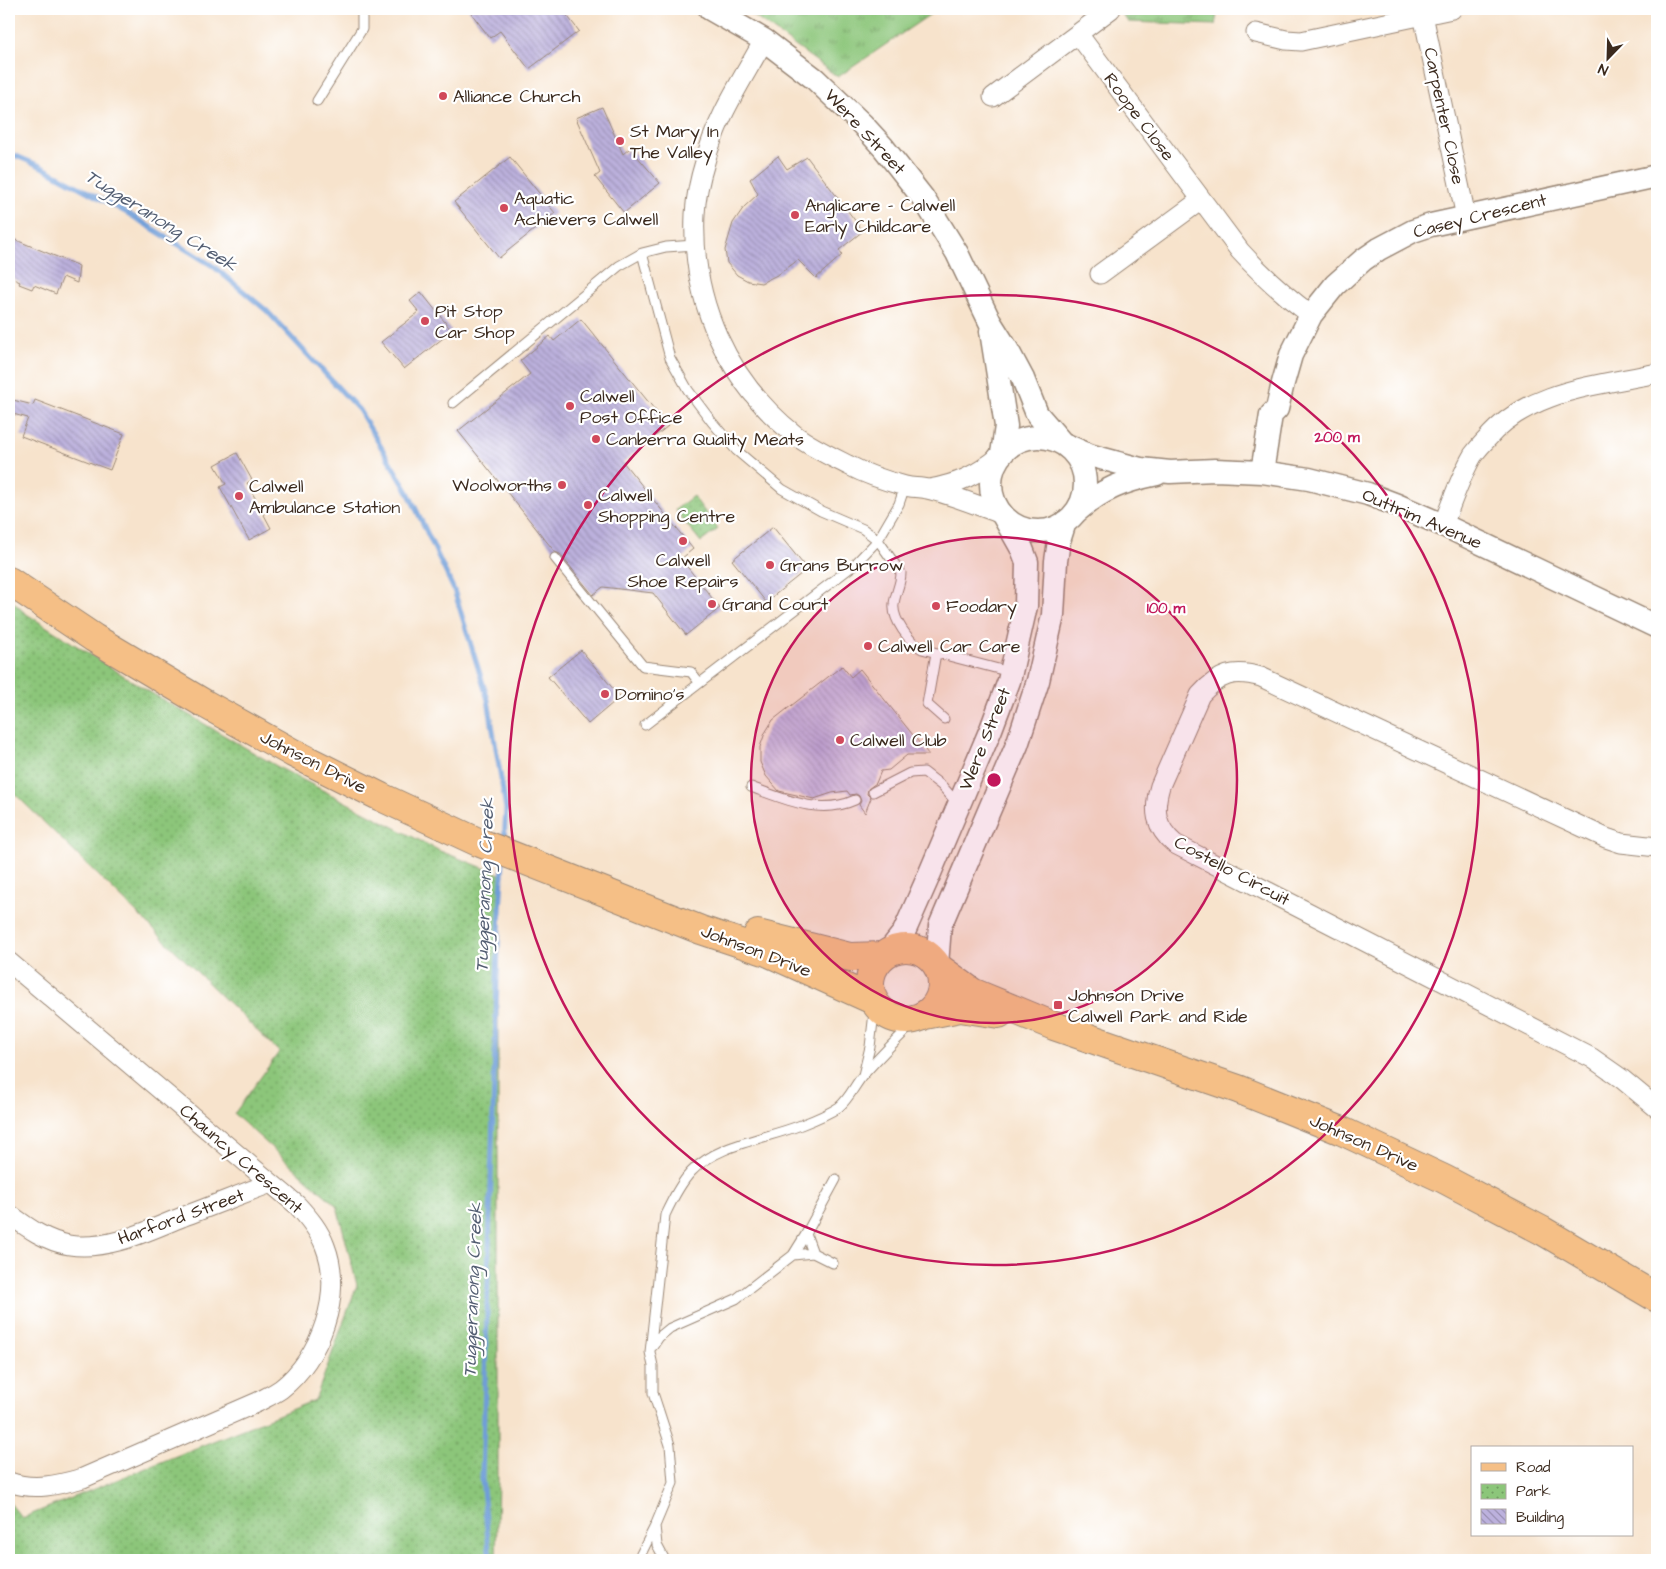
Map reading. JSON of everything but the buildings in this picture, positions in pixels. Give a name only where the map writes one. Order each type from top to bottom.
[{"type":"main road","name":"Johnson Drive","points":[[9,581],[94,638],[205,704],[293,753],[372,793],[478,842],[701,930],[767,952],[874,1001]]},
{"type":"main road","name":"Johnson Drive","points":[[638,904],[850,957],[885,954]]},
{"type":"main road","points":[[909,947],[928,955],[938,967],[942,991],[934,1007],[923,1016],[910,1020],[892,1018],[884,1013],[874,1001],[870,990],[871,972],[885,954],[899,948],[909,947]]},
{"type":"main road","name":"Johnson Drive","points":[[938,967],[972,992],[1054,1026],[1238,1089],[1342,1131],[1444,1179],[1543,1231],[1657,1298]]},
{"type":"main road","name":"Johnson Drive","points":[[923,1016],[960,1008],[984,1011],[1054,1026]]},
{"type":"street","points":[[993,97],[1111,9]]},
{"type":"street","points":[[1256,33],[1286,40],[1301,41],[1452,9]]},
{"type":"street","name":"Were Street","points":[[717,12],[764,40],[815,79],[883,147],[923,198],[957,253],[990,322],[1023,380],[1036,414],[1063,444]]},
{"type":"street","name":"Carpenter Close","points":[[1423,15],[1466,216]]},
{"type":"street","name":"Roope Close","points":[[1078,34],[1240,251],[1256,269],[1292,301],[1312,315]]},
{"type":"street","points":[[764,40],[716,130],[705,161],[695,212],[695,245],[702,294],[717,336],[740,378],[767,410],[797,436],[849,466],[906,486],[928,489],[1003,516],[1019,527],[1029,530],[1050,530],[1071,517],[1083,497],[1085,480],[1079,460],[1072,451],[1054,439],[1034,437],[1015,443],[984,469],[966,479],[928,489]]},
{"type":"street","name":"Casey Crescent","points":[[1270,473],[1271,415],[1277,409],[1292,355],[1312,315],[1335,285],[1363,260],[1413,231],[1431,225],[1657,176]]},
{"type":"street","points":[[1100,274],[1201,200]]},
{"type":"street","name":"Were Street","points":[[990,322],[1006,426],[1001,455]]},
{"type":"street","points":[[1443,526],[1459,482],[1474,454],[1495,429],[1521,409],[1535,402],[1566,392],[1657,373]]},
{"type":"street","name":"Outtrim Avenue","points":[[1063,444],[1088,455],[1141,469],[1170,472]]},
{"type":"street","points":[[1001,455],[993,470],[991,485],[992,496],[1003,516]]},
{"type":"street","name":"Outtrim Avenue","points":[[1071,517],[1093,497],[1114,486],[1142,477],[1170,472],[1215,470],[1270,473],[1309,479],[1368,494],[1397,504],[1657,627]]},
{"type":"street","name":"Were Street","points":[[885,954],[904,932],[991,729],[1011,672],[1026,606],[1027,562],[1022,549],[1003,516]]},
{"type":"street","name":"Were Street","points":[[938,967],[940,926],[1017,745],[1038,681],[1053,615],[1059,541],[1071,517]]},
{"type":"street","name":"Costello Circuit","points":[[1657,847],[1621,843],[1606,838],[1261,677],[1246,673],[1224,676],[1210,684],[1200,695],[1160,786],[1156,802],[1157,818],[1160,825],[1169,839],[1175,844],[1592,1058],[1622,1079],[1657,1108]]},
{"type":"street","name":"Chauncy Crescent","points":[[9,962],[297,1205],[314,1224],[326,1247],[332,1288],[328,1317],[317,1344],[301,1369],[281,1388],[258,1402],[83,1478],[57,1486],[30,1487],[9,1482]]},
{"type":"street","name":"Harford Street","points":[[9,1214],[34,1233],[58,1243],[99,1246],[126,1239],[271,1183]]},
{"type":"lane","points":[[317,101],[362,29],[362,9]]},
{"type":"lane","points":[[453,403],[619,266],[642,253],[666,247],[695,245]]},
{"type":"lane","points":[[642,253],[670,358],[688,390],[736,450],[782,488],[821,511],[863,529],[878,540],[901,573],[894,601],[895,614],[906,634],[916,646],[1011,672]]},
{"type":"lane","points":[[645,725],[854,565],[878,540],[899,504],[906,486]]},
{"type":"lane","points":[[556,558],[642,666],[691,672],[699,682]]},
{"type":"lane","points":[[936,653],[927,704],[944,719]]},
{"type":"lane","points":[[873,792],[910,773],[924,772],[942,786],[958,804]]},
{"type":"lane","points":[[751,787],[788,801],[815,807],[845,804],[855,800]]},
{"type":"lane","points":[[863,1075],[870,1047],[874,1001]]},
{"type":"lane","points":[[638,1560],[673,1483],[670,1445],[653,1393],[653,1366],[650,1352],[665,1214],[672,1198],[691,1172],[710,1157],[745,1142],[785,1131],[824,1116],[840,1106],[863,1075],[898,1037],[923,1016]]},
{"type":"lane","points":[[650,1352],[659,1337],[670,1328],[736,1299],[793,1255],[836,1179]]},
{"type":"lane","points":[[806,1234],[813,1253]]},
{"type":"lane","points":[[793,1255],[813,1253],[832,1263]]},
{"type":"lane","points":[[655,1526],[657,1545],[665,1560]]},
{"type":"green space","points":[[744,9],[938,9],[838,77]]},
{"type":"green space","points":[[1118,9],[1218,9],[1215,25],[1128,22]]},
{"type":"green space","points":[[693,496],[718,529],[701,542],[675,510]]},
{"type":"green space","points":[[9,598],[25,613],[148,691],[280,768],[440,851],[502,875],[498,947],[498,1481],[496,1560],[9,1560],[9,1502],[22,1518],[315,1400],[357,1285],[337,1206],[234,1114],[279,1052],[9,788]]},
{"type":"waterway","name":"Tuggeranong Creek","points":[[9,153],[38,165],[129,214],[213,266],[267,311],[359,410],[408,492],[454,590],[488,700],[506,809],[504,842]]},
{"type":"waterway","name":"Tuggeranong Creek","points":[[490,1560],[482,1479],[498,947],[503,861]]},
{"type":"place","name":"Alliance Church","points":[[443,96]]},
{"type":"place","name":"St Mary In The Valley","points":[[620,141]]},
{"type":"place","name":"Aquatic Achievers Calwell","points":[[504,208]]},
{"type":"place","name":"Anglicare - Calwell Early Childcare","points":[[795,215]]},
{"type":"place","name":"Pit Stop Car Shop","points":[[425,321]]},
{"type":"place","name":"Calwell Post Office","points":[[570,406]]},
{"type":"place","name":"Canberra Quality Meats","points":[[596,439]]},
{"type":"place","name":"Woolworths","points":[[562,485]]},
{"type":"place","name":"Calwell Ambulance Station","points":[[239,496]]},
{"type":"place","name":"Calwell Shopping Centre","points":[[588,505]]},
{"type":"place","name":"Calwell Shoe Repairs","points":[[683,541]]},
{"type":"place","name":"Grans Burrow","points":[[770,565]]},
{"type":"place","name":"Grand Court","points":[[712,604]]},
{"type":"place","name":"Foodary","points":[[936,606]]},
{"type":"place","name":"Calwell Car Care","points":[[868,646]]},
{"type":"place","name":"Domino's","points":[[605,694]]},
{"type":"place","name":"Calwell Club","points":[[840,740]]},
{"type":"place","name":"Johnson Drive Calwell Park and Ride","points":[[1058,1005]]}]
